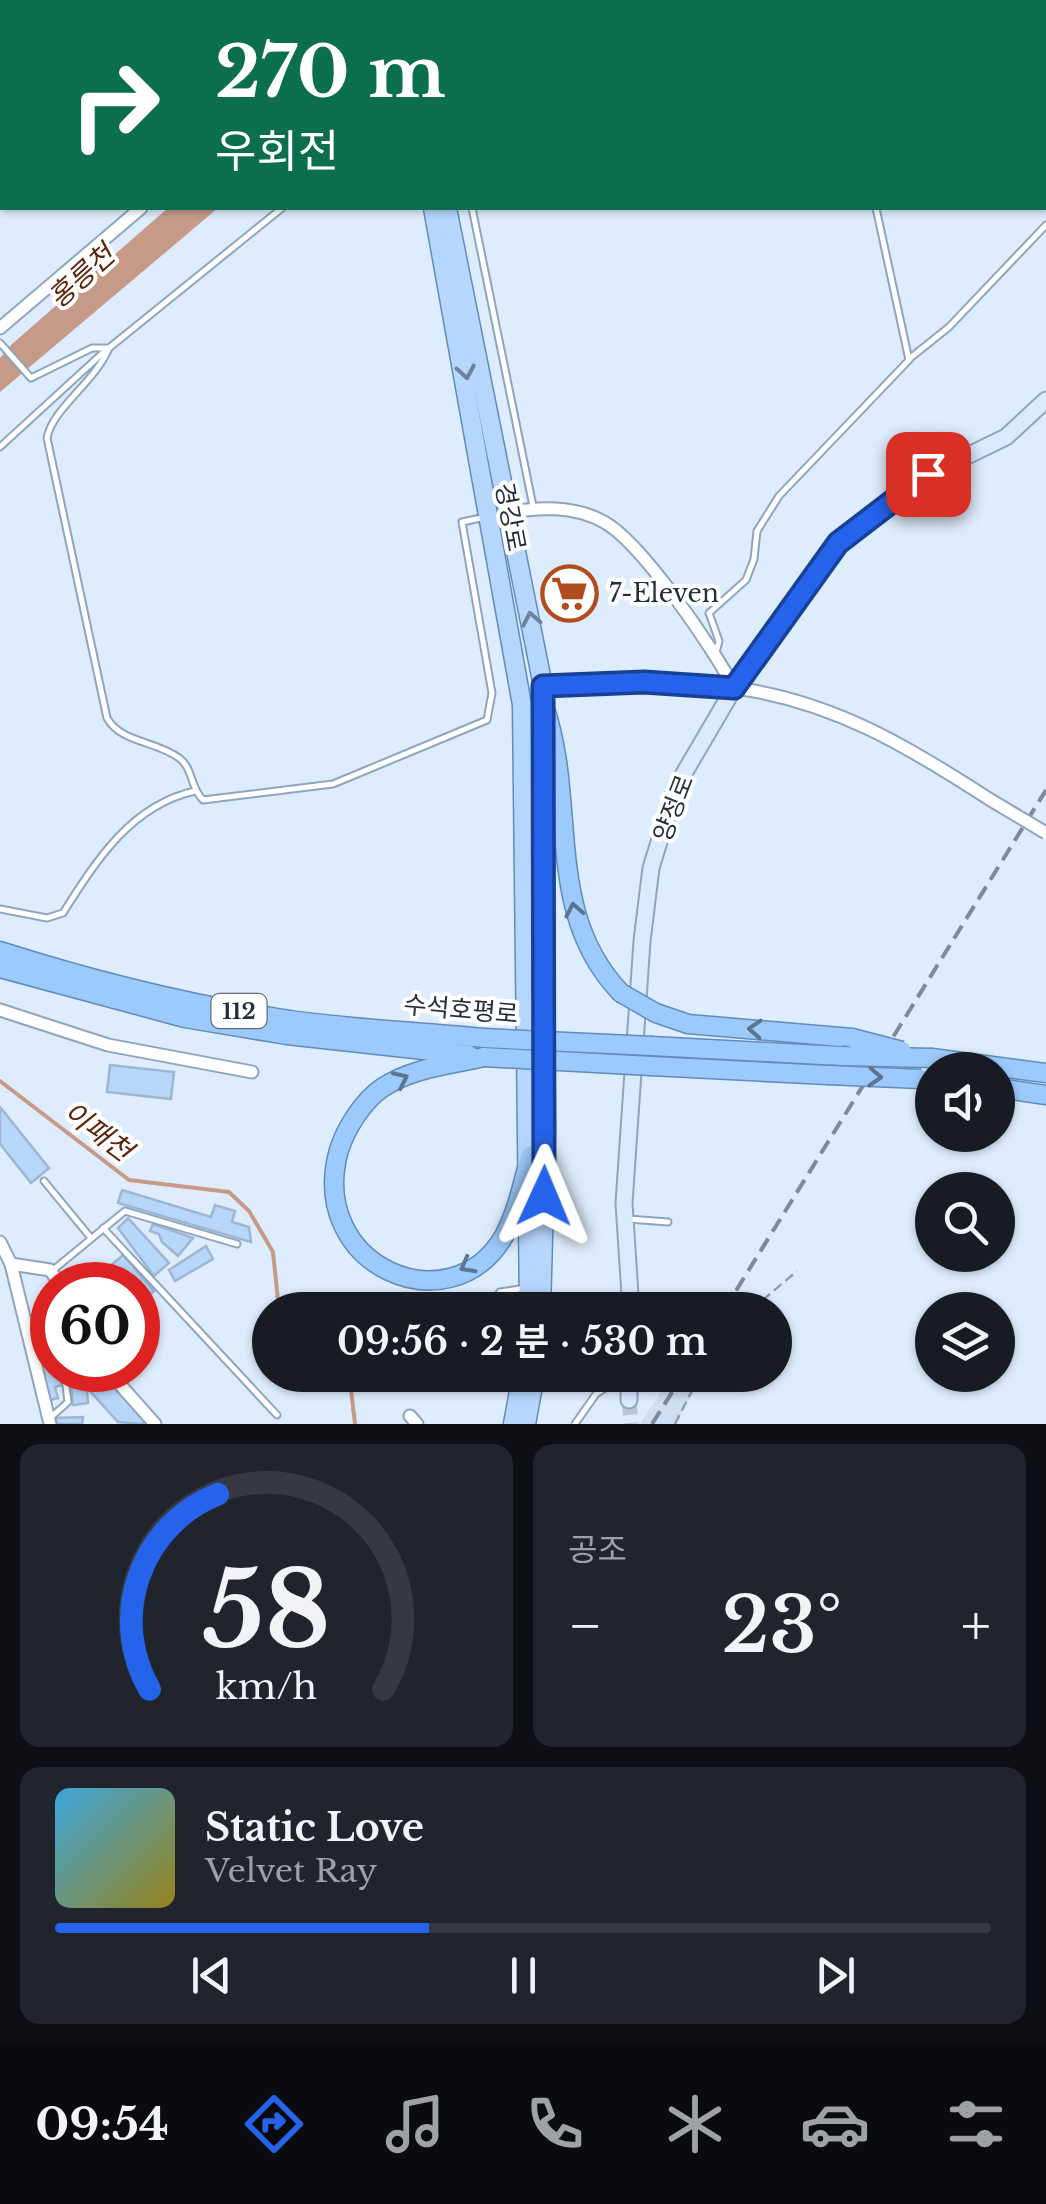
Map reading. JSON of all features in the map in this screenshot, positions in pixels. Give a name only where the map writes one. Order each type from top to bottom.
[{"type":"highway","points":[[544,706],[555,737],[573,914],[592,958],[621,993],[656,1013],[688,1024],[852,1038],[915,1054]]},
{"type":"highway","name":"수석호평로","points":[[0,951],[96,981],[282,1018],[484,1038],[915,1058]]},
{"type":"highway","name":"수석호평로","points":[[0,968],[184,1018],[287,1035],[484,1057],[915,1079]]},
{"type":"highway","points":[[484,1057],[408,1074],[367,1102],[342,1140],[334,1174],[333,1197],[347,1238],[381,1268],[402,1276],[436,1279],[466,1269],[503,1238],[530,1156]]},
{"type":"highway","name":"수석호평로","points":[[1015,1068],[1046,1073]]},
{"type":"highway","points":[[1015,1091],[1046,1096]]},
{"type":"main road","name":"경강로","points":[[433,210],[491,516],[526,750],[529,1292]]},
{"type":"main road","name":"경강로","points":[[447,210],[543,686],[546,1130],[541,1292]]},
{"type":"main road","name":"양정로","points":[[630,1292],[626,1219],[651,868],[676,787],[734,688],[838,543],[928,474],[1006,437],[1046,400]]},
{"type":"main road","points":[[514,1424],[519,1392]]},
{"type":"main road","points":[[526,1424],[532,1392]]},
{"type":"main road","points":[[629,1392],[630,1400]]},
{"type":"street","points":[[0,328],[139,210]]},
{"type":"street","points":[[491,516],[534,509],[571,510],[606,522],[626,540],[716,652],[734,688],[773,693],[856,720],[901,742],[1046,833]]},
{"type":"street","points":[[0,1010],[108,1046],[252,1072]]},
{"type":"street","points":[[0,1242],[11,1264],[30,1347]]},
{"type":"street","points":[[11,1264],[30,1268]]},
{"type":"street","points":[[42,1392],[50,1421]]},
{"type":"street","points":[[126,1392],[156,1424]]},
{"type":"lane","points":[[0,447],[109,348],[280,210]]},
{"type":"lane","points":[[472,210],[534,509]]},
{"type":"lane","points":[[876,210],[908,360]]},
{"type":"lane","points":[[716,652],[719,641],[709,613],[746,580],[754,559],[757,531],[779,496],[908,360],[949,328],[1046,225]]},
{"type":"lane","points":[[1,344],[31,378],[92,348],[109,348]]},
{"type":"lane","points":[[109,348],[100,371],[50,424],[47,438],[107,718],[114,730],[176,754],[188,766],[195,792],[203,800],[333,784],[487,720],[492,693],[462,522],[491,516]]},
{"type":"lane","points":[[543,686],[644,682],[734,688]]},
{"type":"lane","points":[[0,910],[47,918],[63,914],[98,856],[128,827],[166,798],[195,792]]},
{"type":"lane","points":[[44,1181],[91,1238]]},
{"type":"lane","points":[[63,1262],[128,1211],[237,1244]]},
{"type":"lane","points":[[626,1219],[668,1222]]},
{"type":"lane","points":[[103,1228],[276,1415]]},
{"type":"lane","points":[[500,1292],[529,1288]]},
{"type":"lane","points":[[50,1421],[68,1402],[67,1392]]},
{"type":"lane","points":[[575,1424],[599,1392]]},
{"type":"path","points":[[773,1292],[797,1271]]},
{"type":"path","points":[[675,1424],[691,1392]]},
{"type":"shaded area","name":"홍릉천","points":[[166,210],[216,210],[0,392],[0,358]]},
{"type":"shaded area","points":[[661,1392],[693,1392],[675,1424],[640,1424]]},
{"type":"building","points":[[110,1065],[174,1072],[171,1099],[107,1092]]},
{"type":"building","points":[[0,1107],[49,1168],[31,1183],[0,1144]]},
{"type":"building","points":[[122,1190],[211,1217],[215,1205],[235,1211],[232,1222],[249,1227],[251,1242],[118,1203]]},
{"type":"building","points":[[128,1218],[169,1263],[160,1271],[160,1262],[144,1262],[118,1228]]},
{"type":"building","points":[[153,1224],[193,1238],[178,1256],[159,1234],[150,1231]]},
{"type":"building","points":[[206,1246],[213,1259],[175,1281],[169,1270]]},
{"type":"building","points":[[72,1392],[87,1392],[88,1403],[73,1405]]},
{"type":"building","points":[[91,1392],[121,1392],[146,1420],[142,1424],[118,1422]]},
{"type":"building","points":[[83,1417],[82,1424],[57,1424],[55,1418]]},
{"type":"waterway","name":"이패천","points":[[0,1081],[129,1180],[229,1192],[249,1211],[273,1252],[277,1292]]},
{"type":"waterway","name":"이패천","points":[[351,1392],[355,1424]]},
{"type":"tunnel","points":[[629,1400],[631,1424]]},
{"type":"railway","points":[[735,1292],[1046,790]]},
{"type":"railway","points":[[652,1424],[672,1392]]},
{"type":"place","name":"7-Eleven","points":[[570,593]]},
{"type":"route","points":[[544,1196],[543,686],[644,682],[734,688],[838,543],[928,474]]}]
